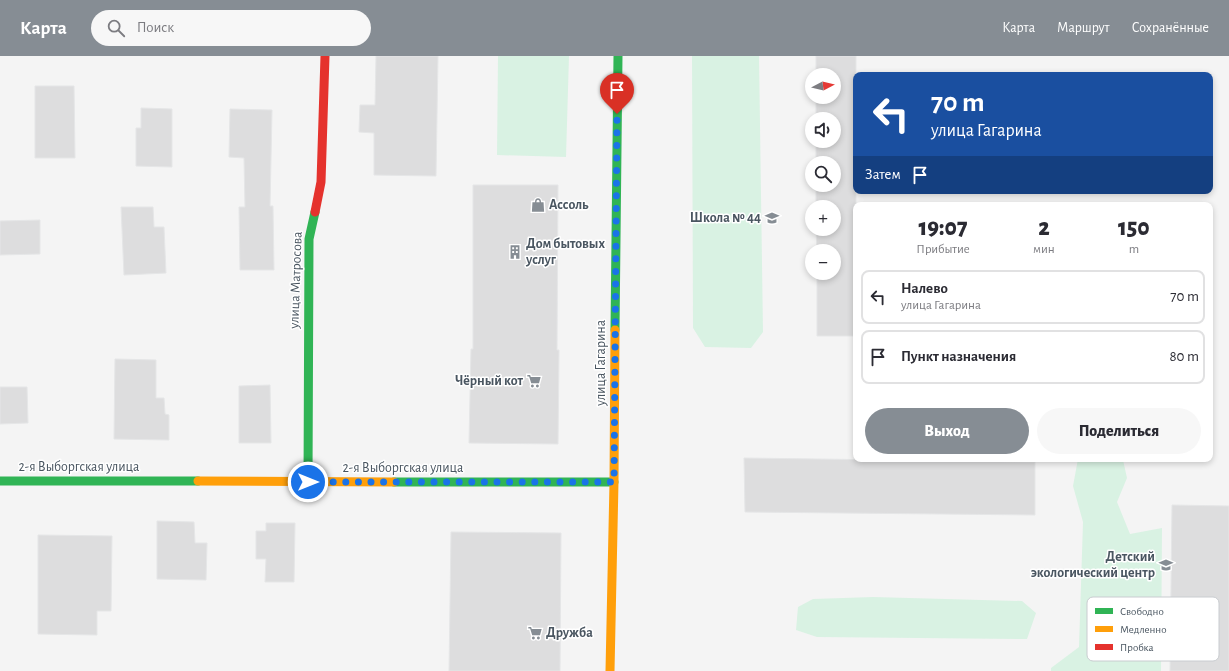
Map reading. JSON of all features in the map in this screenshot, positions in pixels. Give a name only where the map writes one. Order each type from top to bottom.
[{"type":"street","name":"улица Матросова","points":[[308,482],[309,239],[321,182],[325,56]]},
{"type":"street","name":"улица Гагарина","points":[[610,671],[614,482],[618,56]]},
{"type":"street","name":"2-я Выборгская улица","points":[[0,481],[614,482]]},
{"type":"green space","points":[[498,56],[569,56],[566,157],[497,155]]},
{"type":"green space","points":[[692,56],[759,56],[763,332],[751,348],[705,347],[693,328]]},
{"type":"green space","points":[[1077,462],[1123,462],[1127,478],[1117,502],[1130,534],[1162,528],[1162,597],[1087,597],[1087,661],[1161,661],[1161,671],[1051,671],[1051,668],[1079,647],[1083,522],[1073,486]]},
{"type":"green space","points":[[873,597],[1022,601],[1036,613],[1027,639],[817,637],[796,630],[798,607],[813,599]]},
{"type":"building","points":[[376,56],[438,56],[436,176],[374,175],[374,133],[359,132],[360,105],[375,105]]},
{"type":"building","points":[[816,56],[856,56],[856,72],[853,72],[853,194],[856,194],[856,202],[853,202],[853,336],[817,336],[817,280],[841,280],[841,244],[817,244],[816,236],[841,236],[841,200],[816,200],[816,192],[841,192],[841,156],[816,156],[816,148],[841,148],[841,112],[816,112],[816,104],[841,104],[841,68],[816,68]]},
{"type":"building","points":[[35,86],[74,86],[75,158],[35,158]]},
{"type":"building","points":[[141,108],[172,109],[172,167],[136,166],[136,128],[141,128]]},
{"type":"building","points":[[230,109],[272,110],[270,206],[273,206],[274,270],[240,270],[239,207],[245,207],[244,158],[229,157]]},
{"type":"building","points":[[473,185],[558,185],[558,444],[469,443],[471,349],[473,349]]},
{"type":"building","points":[[121,207],[153,207],[154,227],[164,227],[166,273],[124,275]]},
{"type":"building","points":[[40,220],[40,254],[0,255],[0,221]]},
{"type":"building","points":[[115,359],[156,360],[156,398],[164,398],[165,414],[169,415],[169,440],[114,439]]},
{"type":"building","points":[[270,385],[271,443],[239,443],[239,386]]},
{"type":"building","points":[[0,387],[27,387],[28,423],[0,424]]},
{"type":"building","points":[[744,458],[853,459],[853,462],[1035,462],[1035,515],[745,512]]},
{"type":"building","points":[[1172,505],[1229,506],[1229,671],[1170,671],[1170,661],[1219,661],[1219,597],[1171,597]]},
{"type":"building","points":[[157,521],[194,522],[195,543],[207,543],[206,580],[157,579]]},
{"type":"building","points":[[266,523],[295,523],[294,582],[265,582],[266,559],[256,559],[256,531],[266,531]]},
{"type":"building","points":[[451,532],[561,533],[560,671],[449,671]]},
{"type":"building","points":[[38,535],[112,536],[111,611],[97,611],[97,635],[38,634]]},
{"type":"traffic: fast","points":[[615,330],[618,56]]},
{"type":"traffic: fast","points":[[308,482],[309,239],[315,212]]},
{"type":"traffic: fast","points":[[0,481],[198,481]]},
{"type":"traffic: fast","points":[[394,482],[614,482]]},
{"type":"traffic: slow","points":[[610,671],[614,482],[615,330]]},
{"type":"traffic: slow","points":[[198,481],[394,482]]},
{"type":"traffic: jam","points":[[315,212],[321,182],[325,56]]},
{"type":"place","name":"Ассоль","points":[[538,205]]},
{"type":"place","name":"Школа № 44","points":[[772,218]]},
{"type":"place","name":"Дом бытовых услуг","points":[[515,252]]},
{"type":"place","name":"Чёрный кот","points":[[534,381]]},
{"type":"place","name":"Детский экологический центр","points":[[1166,565]]},
{"type":"place","name":"Дружба","points":[[535,633]]},
{"type":"route","points":[[308,482],[614,482],[617,114]]}]
